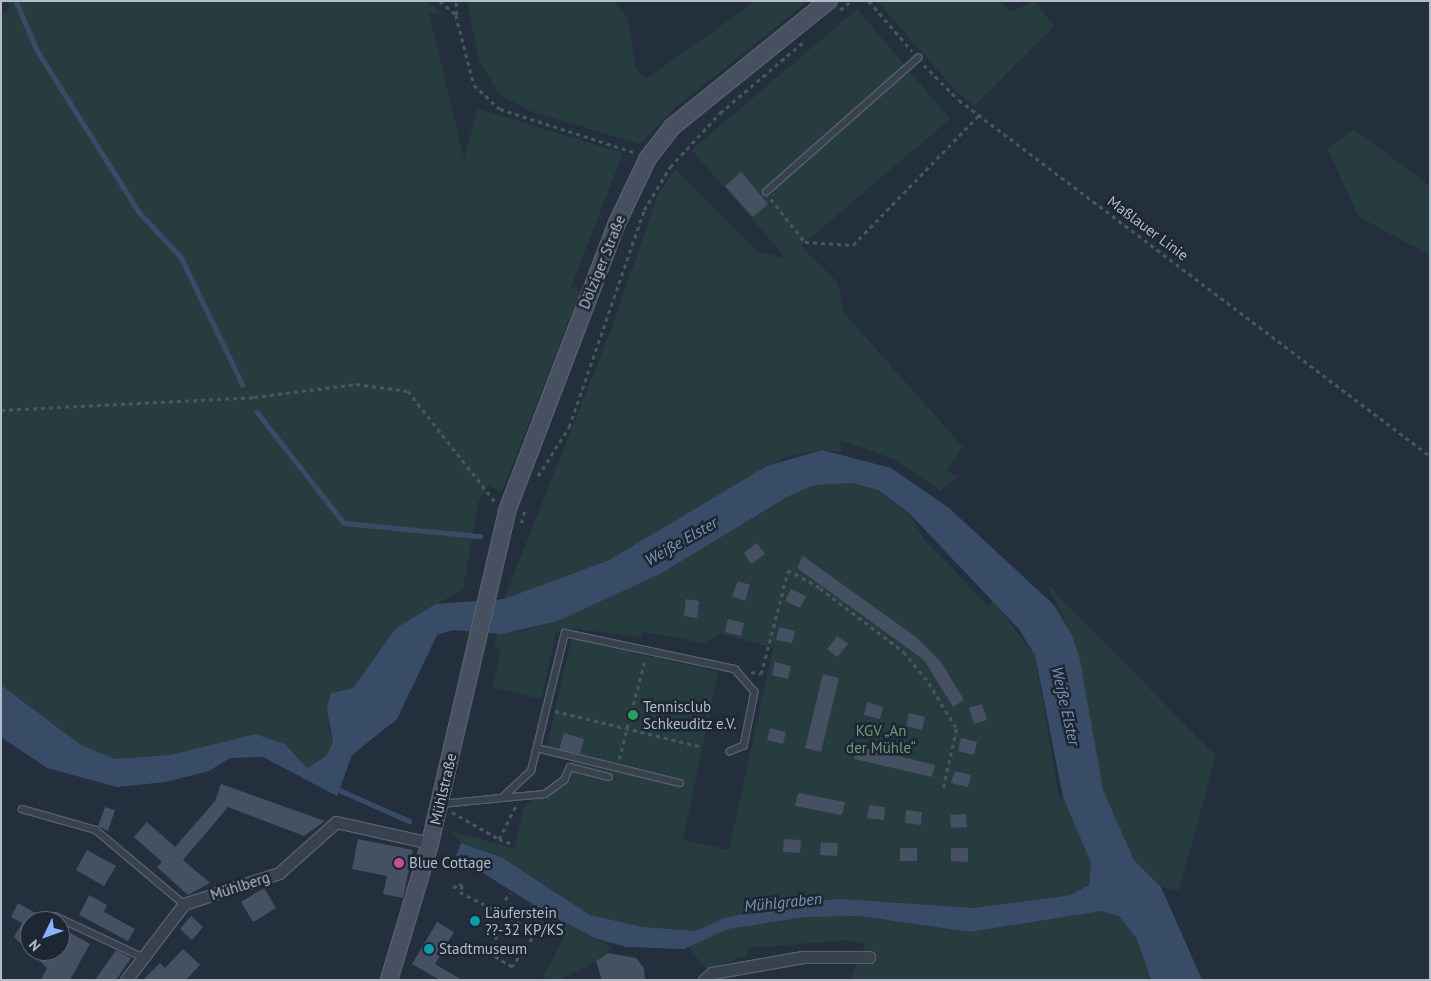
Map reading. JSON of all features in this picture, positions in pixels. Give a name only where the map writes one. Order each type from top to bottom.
[{"type":"street","name":"Dölziger Straße","points":[[488,595],[508,511],[617,223],[648,158],[672,127],[709,94],[832,7]]},
{"type":"street","name":"Mühlstraße","points":[[389,980],[443,806],[476,643],[488,595]]},
{"type":"street","name":"Mühlberg","points":[[184,904],[279,873],[336,822],[430,843]]},
{"type":"street","points":[[126,980],[184,904]]},
{"type":"street","points":[[704,980],[712,973],[803,957],[870,957]]},
{"type":"lane","points":[[766,192],[918,58]]},
{"type":"lane","points":[[502,798],[531,771],[565,633],[735,669],[755,692],[744,746],[730,752]]},
{"type":"lane","points":[[537,748],[680,783]]},
{"type":"lane","points":[[443,806],[545,794],[564,780],[570,767],[608,777]]},
{"type":"lane","points":[[22,809],[96,830],[184,904]]},
{"type":"lane","points":[[70,923],[142,957]]},
{"type":"path","points":[[440,1],[456,15]]},
{"type":"path","points":[[456,1],[456,15],[474,85],[500,109],[625,148]]},
{"type":"path","points":[[832,7],[851,1]]},
{"type":"path","name":"Maßlauer Linie","points":[[869,1],[918,58],[979,115],[1430,456]]},
{"type":"path","points":[[536,479],[568,427],[644,210],[670,167],[720,113],[807,38]]},
{"type":"path","points":[[766,192],[805,242],[853,245],[979,115]]},
{"type":"path","points":[[1,410],[254,397],[356,384],[408,391],[487,497],[508,511]]},
{"type":"path","points":[[519,530],[527,501]]},
{"type":"path","points":[[735,669],[761,674],[788,570],[820,588],[904,652],[957,728],[943,790]]},
{"type":"path","points":[[616,767],[645,659]]},
{"type":"path","points":[[546,708],[699,746]]},
{"type":"path","points":[[499,839],[521,798]]},
{"type":"path","points":[[443,806],[499,839],[513,844]]},
{"type":"path","points":[[453,888],[459,884],[463,886],[460,892],[537,932],[512,967],[492,955],[497,932],[485,925]]},
{"type":"path","points":[[505,900],[510,893]]},
{"type":"green space","points":[[7,1],[427,1],[442,13],[429,14],[464,158],[478,109],[623,153],[571,287],[580,292],[502,492],[489,485],[478,503],[463,589],[396,628],[353,688],[331,693],[328,727],[333,742],[326,756],[307,768],[285,744],[255,734],[170,755],[115,759],[81,745],[1,685],[1,15],[11,7]]},
{"type":"green space","points":[[467,1],[614,1],[628,19],[635,67],[646,79],[756,1],[808,1],[676,107],[640,144],[530,111],[500,95],[479,61]]},
{"type":"green space","points":[[877,1],[1001,1],[1010,12],[1034,1],[1054,26],[975,106],[955,90]]},
{"type":"green space","points":[[857,9],[950,119],[801,246],[838,283],[844,313],[963,447],[947,470],[957,477],[941,491],[891,458],[840,440],[842,452],[822,450],[783,458],[609,560],[504,599],[612,327],[658,195],[675,169],[758,252],[786,258],[692,150]]},
{"type":"green space","points":[[1354,129],[1430,186],[1430,255],[1359,217],[1327,148]]},
{"type":"green space","name":"KGV „An der Mühle“","points":[[840,481],[877,490],[909,513],[924,539],[989,607],[993,601],[1035,655],[1059,798],[1063,797],[1091,863],[1089,884],[1071,895],[974,908],[842,899],[804,901],[724,918],[696,931],[643,927],[590,915],[501,857],[461,843],[452,831],[515,849],[524,805],[569,780],[572,761],[545,755],[571,641],[576,639],[718,672],[683,840],[729,850],[773,648],[721,633],[704,643],[643,632],[640,637],[568,628],[556,633],[541,699],[493,687],[501,648],[494,649],[497,634],[526,630],[569,616],[660,574],[789,496],[815,485]]},
{"type":"green space","points":[[1047,584],[1216,756],[1179,890],[1161,887],[1134,860],[1103,790],[1072,635]]},
{"type":"green space","points":[[529,903],[612,947],[594,963],[559,980],[547,980],[543,977],[563,939],[530,918]]},
{"type":"green space","points":[[1101,911],[1119,915],[1137,939],[1151,980],[850,980],[866,943],[845,940],[749,948],[746,956],[706,969],[688,947],[728,929],[806,917],[860,916],[970,932]]},
{"type":"water","name":"Weiße Elster","points":[[822,450],[891,468],[949,508],[1054,605],[1072,635],[1080,660],[1103,790],[1134,860],[1161,887],[1202,980],[1151,980],[1137,939],[1119,916],[1101,911],[970,932],[860,916],[806,917],[728,929],[684,949],[627,947],[597,939],[550,915],[456,856],[461,843],[501,857],[590,915],[643,927],[696,931],[724,918],[804,901],[842,899],[974,908],[1071,895],[1089,885],[1091,863],[1063,797],[1035,655],[1018,628],[909,513],[878,490],[851,483],[815,485],[789,496],[660,574],[558,621],[501,634],[453,630],[437,635],[397,719],[352,755],[337,796],[263,757],[230,758],[209,771],[166,782],[117,787],[47,768],[1,737],[1,685],[81,745],[115,759],[170,755],[255,734],[285,744],[307,768],[326,756],[333,742],[327,709],[331,693],[353,688],[396,628],[436,604],[504,599],[609,560],[767,466]]},
{"type":"building","points":[[741,172],[768,204],[753,217],[725,186]]},
{"type":"building","points":[[757,543],[765,554],[751,564],[744,553]]},
{"type":"building","points":[[803,556],[916,637],[941,662],[964,700],[953,707],[924,660],[797,568]]},
{"type":"building","points":[[738,581],[750,585],[745,601],[732,596]]},
{"type":"building","points":[[791,589],[806,596],[800,608],[785,601]]},
{"type":"building","points":[[686,599],[699,601],[697,618],[684,616]]},
{"type":"building","points":[[728,619],[744,623],[741,636],[725,632]]},
{"type":"building","points":[[779,627],[795,631],[792,643],[776,640]]},
{"type":"building","points":[[837,636],[848,644],[837,657],[827,649]]},
{"type":"building","points":[[775,662],[791,666],[788,679],[772,675]]},
{"type":"building","points":[[823,674],[839,678],[821,752],[805,748]]},
{"type":"building","points":[[867,702],[883,707],[880,719],[864,715]]},
{"type":"building","points":[[982,704],[987,720],[974,724],[969,708]]},
{"type":"building","points":[[909,713],[925,717],[922,730],[906,726]]},
{"type":"building","points":[[770,728],[786,732],[783,744],[767,740]]},
{"type":"building","points":[[564,733],[584,739],[580,754],[559,749]]},
{"type":"building","points":[[961,738],[977,742],[974,755],[958,751]]},
{"type":"building","points":[[857,746],[935,765],[932,777],[854,759]]},
{"type":"building","points":[[955,771],[971,775],[968,787],[951,783]]},
{"type":"building","points":[[221,784],[325,821],[304,836],[228,807],[183,860],[210,883],[188,895],[157,867],[162,862],[134,837],[147,822],[175,847],[215,801]]},
{"type":"building","points":[[798,793],[845,802],[842,815],[795,806]]},
{"type":"building","points":[[869,805],[885,807],[884,820],[867,818]]},
{"type":"building","points":[[105,807],[115,810],[108,831],[98,826]]},
{"type":"building","points":[[906,810],[922,812],[921,825],[905,823]]},
{"type":"building","points":[[966,814],[967,827],[951,828],[950,815]]},
{"type":"building","points":[[358,839],[413,850],[403,898],[383,894],[387,876],[352,869]]},
{"type":"building","points":[[784,839],[801,840],[800,853],[783,852]]},
{"type":"building","points":[[821,842],[838,843],[837,856],[820,855]]},
{"type":"building","points":[[900,848],[917,848],[917,861],[900,861]]},
{"type":"building","points":[[951,848],[968,848],[968,862],[951,861]]},
{"type":"building","points":[[87,850],[116,866],[104,886],[76,870]]},
{"type":"building","points":[[264,888],[276,908],[253,922],[241,902]]},
{"type":"building","points":[[89,895],[107,905],[104,912],[135,929],[128,941],[79,915]]},
{"type":"building","points":[[18,903],[32,911],[20,911],[20,922],[11,917]]},
{"type":"building","points":[[191,916],[203,927],[192,940],[180,929]]},
{"type":"building","points":[[437,922],[454,932],[435,964],[462,980],[440,980],[412,964]]},
{"type":"building","points":[[20,926],[20,943],[14,937]]},
{"type":"building","points":[[70,933],[90,944],[70,980],[41,980],[47,968],[40,961],[70,961]]},
{"type":"building","points":[[183,949],[200,965],[186,980],[143,980],[160,963],[165,968]]},
{"type":"building","points":[[116,950],[131,958],[116,980],[95,980]]},
{"type":"building","points":[[608,953],[636,958],[644,968],[645,980],[602,980],[596,961]]},
{"type":"waterway","points":[[16,1],[37,50],[139,212],[181,257],[243,385]]},
{"type":"waterway","points":[[257,412],[344,523],[480,536]]},
{"type":"waterway","name":"Mühlgraben","points":[[335,788],[409,821]]},
{"type":"place","name":"Tennisclub Schkeuditz e.V.","points":[[633,715]]},
{"type":"place","name":"Blue Cottage","points":[[399,863]]},
{"type":"place","name":"Läuferstein ??-32 KP/KS","points":[[475,921]]},
{"type":"place","name":"Stadtmuseum","points":[[429,949]]}]
